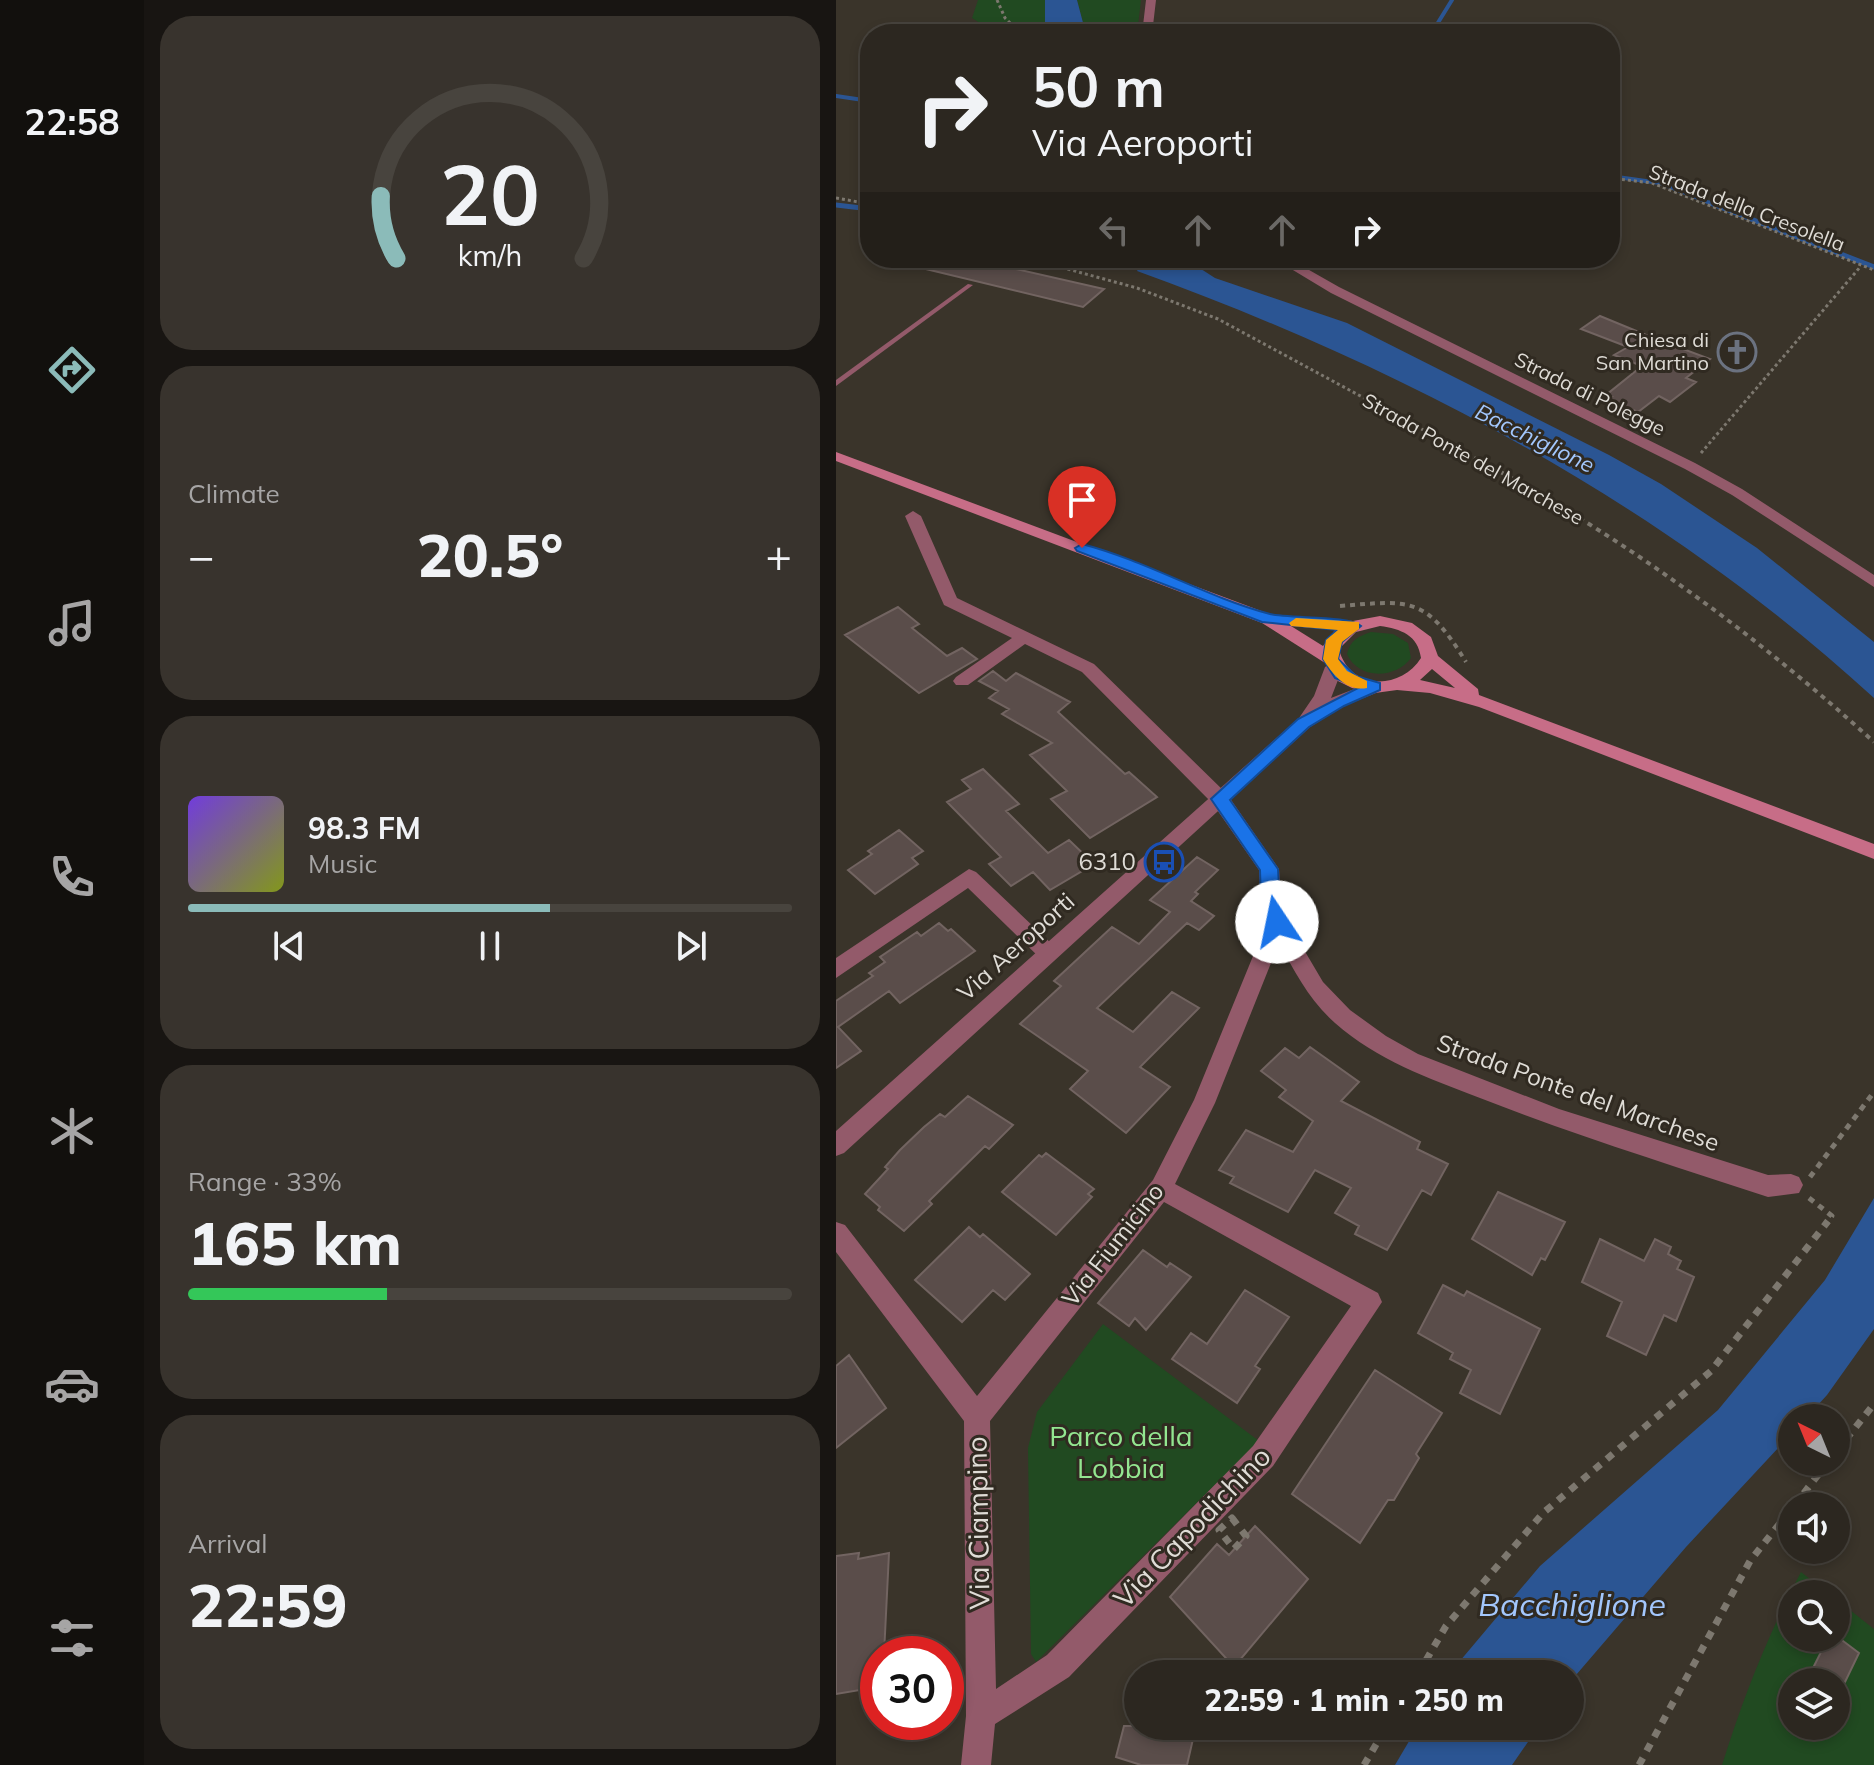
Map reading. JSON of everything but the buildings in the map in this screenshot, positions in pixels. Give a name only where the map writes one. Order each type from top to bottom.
[{"type":"main road","points":[[836,456],[1268,619],[1309,625],[1353,626],[1380,621],[1406,626],[1425,640],[1430,658],[1485,703]]},
{"type":"main road","points":[[1268,619],[1332,663],[1350,680],[1375,687],[1431,687],[1485,703],[1874,852]]},
{"type":"main road","points":[[1332,663],[1334,640],[1353,626]]},
{"type":"main road","points":[[1399,685],[1420,674],[1430,658]]},
{"type":"street","points":[[1148,24],[1151,0]]},
{"type":"street","name":"Strada di Polegge","points":[[1296,268],[1690,466],[1737,492],[1874,582]]},
{"type":"street","name":"Strada Ponte del Marchese","points":[[913,516],[950,601],[1088,668],[1220,799],[1269,869],[1271,900],[1277,922],[1315,988],[1342,1016],[1410,1061],[1556,1118],[1768,1186],[1791,1185]]},
{"type":"street","points":[[962,681],[1024,637]]},
{"type":"street","name":"Via Aeroporti","points":[[1304,723],[1322,698],[1332,663]]},
{"type":"street","name":"Via Aeroporti","points":[[836,1146],[1304,723],[1338,702],[1375,687]]},
{"type":"street","points":[[836,969],[969,877],[1048,953]]},
{"type":"street","name":"Via Fiumicino","points":[[977,1417],[1161,1188],[1204,1103],[1277,922]]},
{"type":"street","name":"Via Capodichino","points":[[981,1716],[1058,1666],[1263,1456],[1369,1302],[1161,1188]]},
{"type":"street","name":"Via Ciampino","points":[[836,1233],[977,1417],[981,1716],[976,1765]]},
{"type":"lane","points":[[836,384],[970,285]]},
{"type":"path","points":[[997,0],[1011,24]]},
{"type":"path","name":"Strada della Cresolella","points":[[1620,179],[1652,183],[1874,270]]},
{"type":"path","points":[[836,198],[860,202]]},
{"type":"path","points":[[1690,466],[1861,266]]},
{"type":"path","name":"Strada Ponte del Marchese","points":[[1064,268],[1137,288],[1218,319],[1527,486],[1638,554],[1709,605],[1818,691],[1874,742]]},
{"type":"path","points":[[1426,1660],[1446,1626],[1543,1513],[1711,1371],[1832,1216],[1791,1185],[1815,1173],[1874,1092]]},
{"type":"path","points":[[1850,1434],[1874,1404]]},
{"type":"path","points":[[1805,1492],[1817,1476]]},
{"type":"path","points":[[1639,1765],[1750,1561],[1778,1526]]},
{"type":"path","points":[[1364,1765],[1379,1740]]},
{"type":"green space","points":[[978,0],[1045,0],[1045,24],[981,24],[972,18]]},
{"type":"green space","points":[[1077,0],[1141,0],[1138,24],[1083,24]]},
{"type":"green space","points":[[1371,632],[1393,634],[1408,643],[1411,658],[1387,673],[1360,669],[1347,654],[1348,649],[1356,639]]},
{"type":"green space","name":"Parco della Lobbia","points":[[1103,1324],[1259,1441],[1036,1662],[1031,1654],[1028,1448],[1037,1412]]},
{"type":"green space","points":[[1801,1572],[1811,1580],[1797,1580]]},
{"type":"green space","points":[[1850,1610],[1874,1629],[1874,1765],[1722,1765],[1757,1667],[1778,1619],[1778,1652],[1850,1652]]},
{"type":"water","points":[[1045,0],[1077,0],[1083,24],[1045,24]]},
{"type":"water","name":"Bacchiglione","points":[[1139,268],[1200,268],[1215,278],[1347,323],[1661,484],[1757,548],[1874,642],[1874,698],[1793,628],[1708,563],[1619,503],[1527,448],[1336,351],[1137,271]]},
{"type":"water","name":"Bacchiglione","points":[[1874,1198],[1874,1329],[1827,1395],[1819,1404],[1778,1404],[1778,1448],[1686,1547],[1584,1666],[1584,1660],[1461,1660],[1540,1566],[1718,1410],[1825,1280]]},
{"type":"water","points":[[1410,1740],[1529,1740],[1512,1765],[1395,1765]]},
{"type":"waterway","points":[[1437,24],[1452,0]]},
{"type":"waterway","points":[[836,96],[860,100]]},
{"type":"waterway","points":[[1620,177],[1660,183],[1710,203]]},
{"type":"waterway","points":[[1710,203],[1874,267]]},
{"type":"waterway","points":[[1710,203],[1715,205]]},
{"type":"waterway","points":[[836,205],[860,208]]},
{"type":"slow traffic","points":[[1296,623],[1353,626],[1334,640],[1330,659],[1341,674],[1362,685]]},
{"type":"place","name":"Chiesa di San Martino","points":[[1737,352]]},
{"type":"place","name":"6310","points":[[1164,862]]},
{"type":"route","points":[[1082,548],[1268,619],[1309,625],[1353,626],[1334,640],[1330,659],[1334,667],[1350,680],[1375,687],[1338,702],[1304,723],[1220,799],[1269,869],[1271,900],[1277,922]]}]
